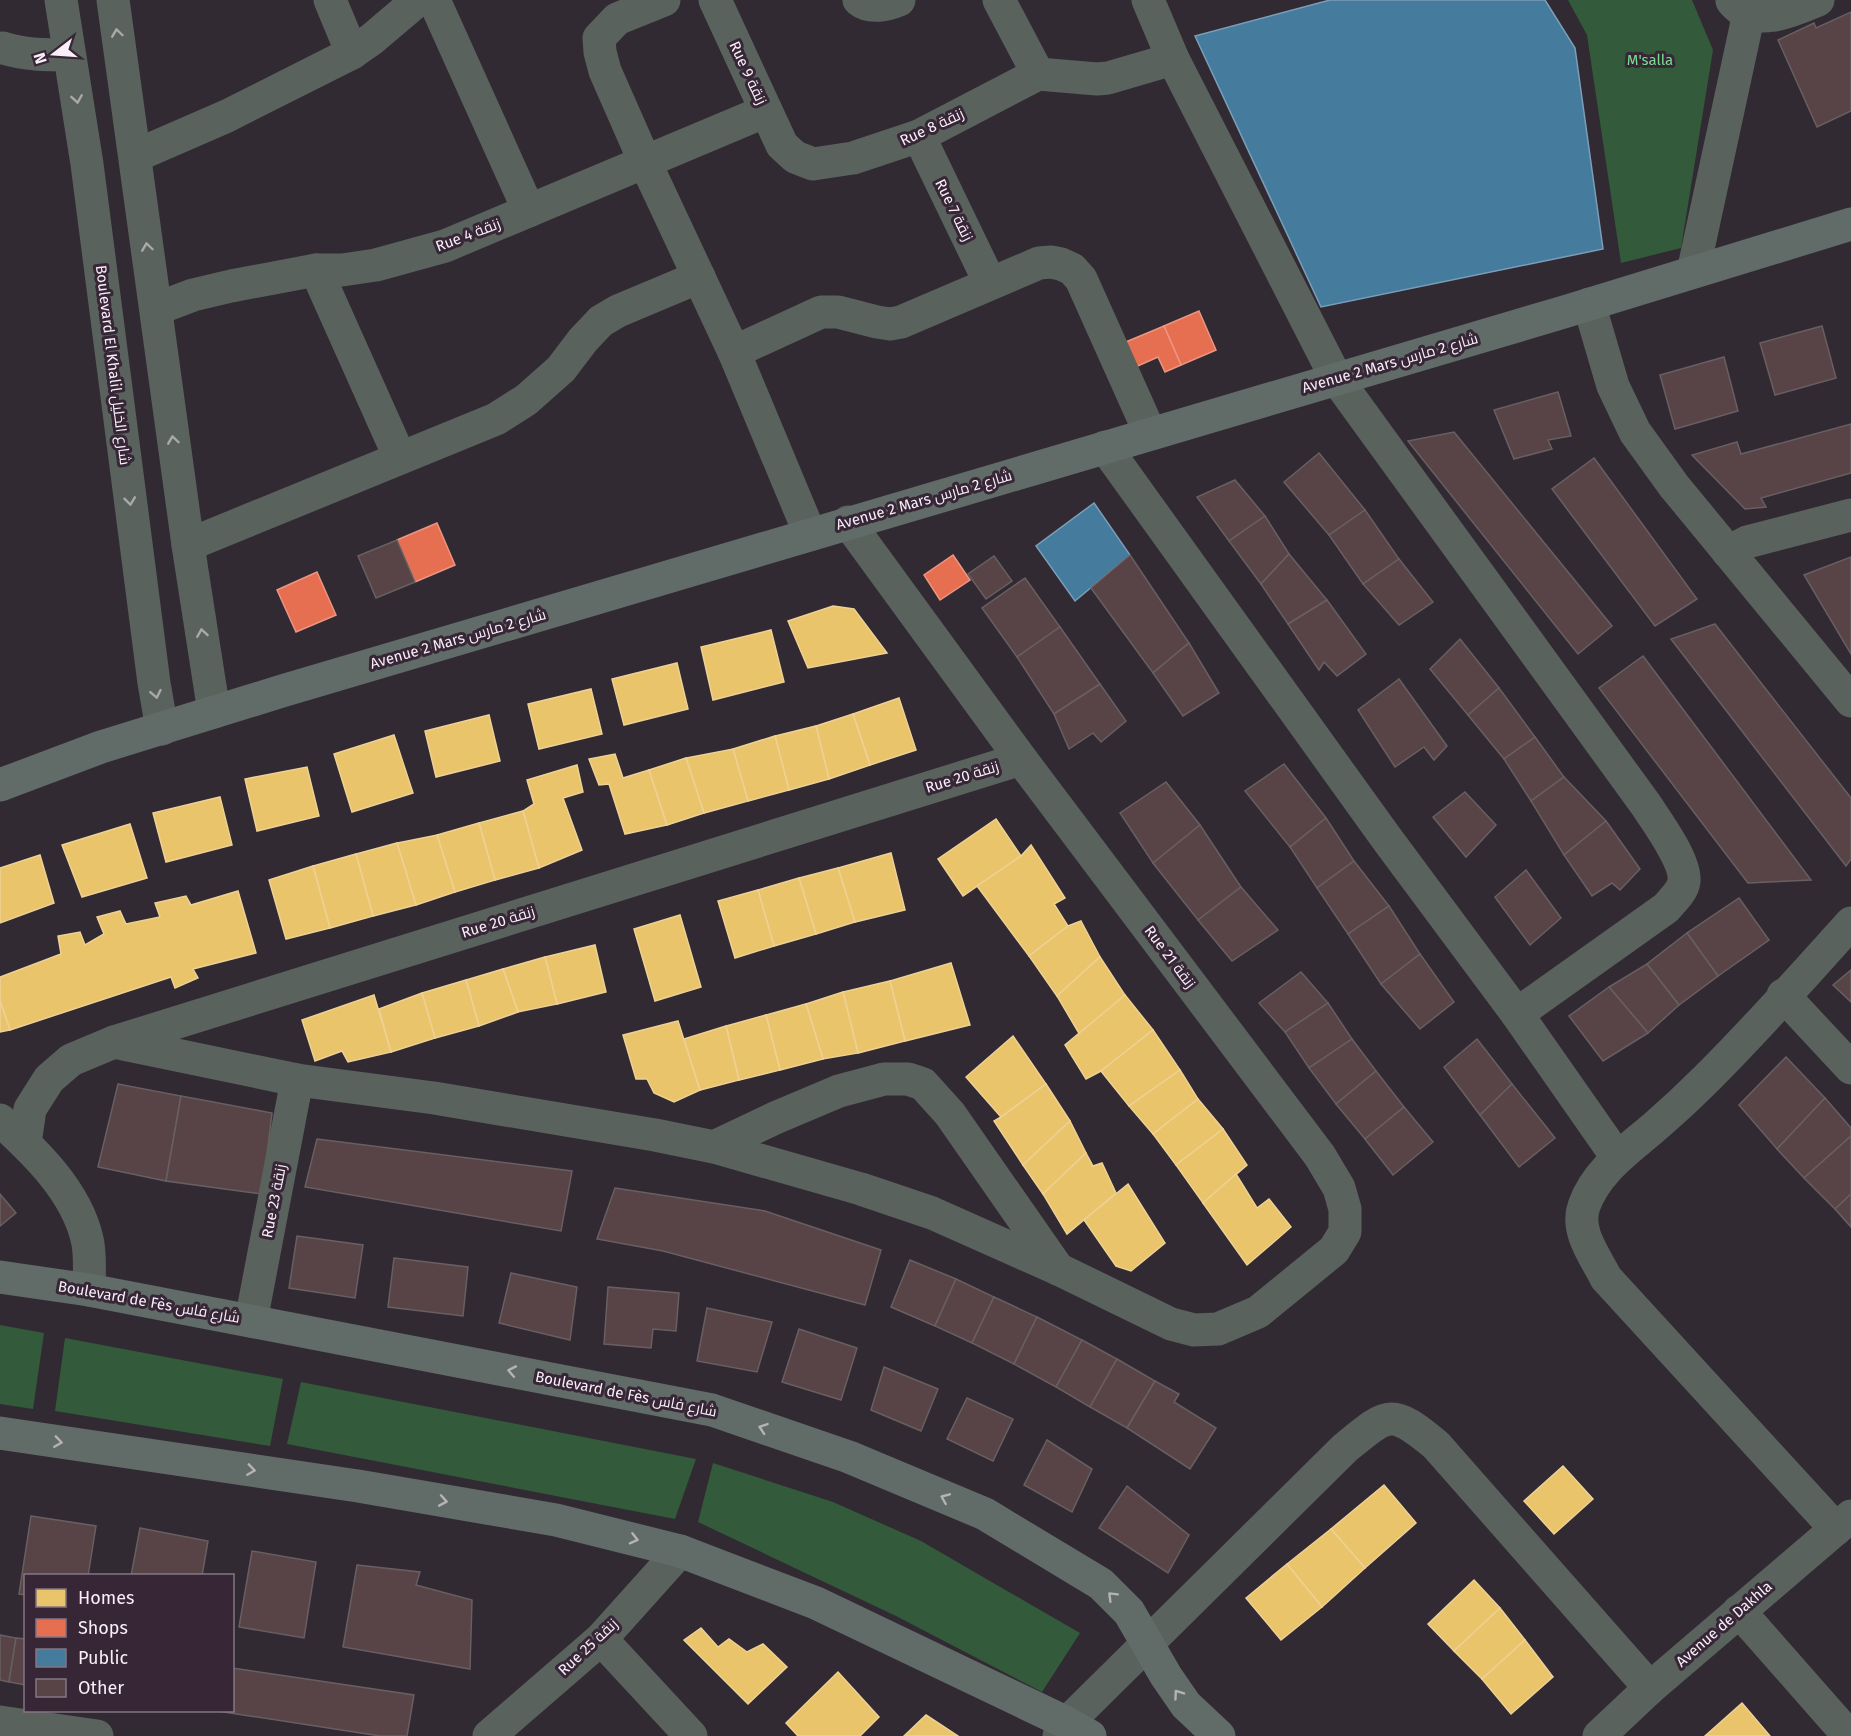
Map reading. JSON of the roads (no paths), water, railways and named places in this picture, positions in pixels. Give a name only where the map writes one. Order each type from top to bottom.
[{"type":"main road","name":"Avenue 2 Mars شارع 2 مارس","points":[[0,785],[101,747],[214,712],[1589,304],[1851,224]]},
{"type":"main road","name":"Boulevard de Fès شارع فاس","points":[[0,1277],[89,1290],[712,1410],[849,1457],[985,1514],[1101,1584],[1129,1612],[1166,1676],[1186,1705],[1219,1736]]},
{"type":"main road","points":[[0,1433],[358,1486],[556,1520],[680,1551],[816,1603],[1072,1732]]},
{"type":"street","name":"Boulevard El Khalil شارع الخليل","points":[[61,0],[87,164],[162,729]]},
{"type":"street","points":[[113,0],[188,545],[214,712]]},
{"type":"street","points":[[330,0],[352,53]]},
{"type":"street","points":[[135,156],[227,116],[352,53],[418,0]]},
{"type":"street","points":[[434,0],[529,211]]},
{"type":"street","points":[[664,0],[617,19],[608,27],[599,38],[605,71],[734,352],[810,534]]},
{"type":"street","name":"Rue 9 زنقة","points":[[714,0],[782,145]]},
{"type":"street","points":[[859,0],[876,6],[899,0]]},
{"type":"street","points":[[999,0],[1038,74],[1108,78],[1173,59]]},
{"type":"street","points":[[1148,0],[1173,59],[1336,378],[1646,806],[1671,843],[1683,874],[1684,882],[1680,891],[1666,908],[1517,1014]]},
{"type":"street","points":[[1693,272],[1740,7],[1761,16],[1776,16],[1807,5]]},
{"type":"street","points":[[3,48],[20,53],[69,55]]},
{"type":"street","name":"Rue 8 زنقة","points":[[782,145],[795,157],[813,164],[853,158],[919,136],[1038,74]]},
{"type":"street","name":"Rue 4 زنقة","points":[[156,309],[193,295],[231,286],[316,270],[342,270],[376,265],[445,246],[766,111]]},
{"type":"street","name":"Rue 7 زنقة","points":[[919,136],[990,283]]},
{"type":"street","points":[[734,352],[821,312],[838,312],[890,324],[901,322],[1039,262],[1051,262],[1072,270],[1081,279],[1150,433]]},
{"type":"street","points":[[316,270],[400,458]]},
{"type":"street","points":[[188,545],[496,418],[526,400],[561,369],[601,321],[618,311],[699,277]]},
{"type":"street","points":[[1589,304],[1613,386],[1635,432],[1674,486],[1851,701]]},
{"type":"street","points":[[1105,447],[1387,839],[1517,1014],[1617,1157]]},
{"type":"street","points":[[1728,552],[1747,542],[1851,514]]},
{"type":"street","name":"Rue 21 زنقة","points":[[114,1042],[297,1080],[434,1098],[714,1147],[861,1189],[932,1213],[1058,1269],[1171,1324],[1194,1330],[1218,1329],[1258,1312],[1334,1250],[1345,1232],[1345,1209],[1339,1188],[1320,1156],[1020,759],[848,522]]},
{"type":"street","name":"Rue 20 زنقة","points":[[25,1143],[30,1109],[49,1079],[71,1060],[114,1042],[1020,759]]},
{"type":"street","points":[[1844,1522],[1606,1278],[1582,1230],[1581,1218],[1583,1207],[1594,1186],[1617,1157],[1658,1124],[1703,1082],[1851,923]]},
{"type":"street","points":[[1784,995],[1851,1068]]},
{"type":"street","points":[[714,1147],[839,1091],[884,1079],[908,1078],[923,1084],[950,1114],[1058,1269]]},
{"type":"street","name":"Rue 23 زنقة","points":[[251,1321],[297,1080]]},
{"type":"street","points":[[0,1120],[25,1143],[56,1179],[77,1210],[88,1240],[89,1290]]},
{"type":"street","points":[[1072,1732],[1148,1642],[1345,1448],[1376,1422],[1396,1418],[1411,1424],[1436,1445],[1650,1688]]},
{"type":"street","name":"Avenue de Dakhla","points":[[1599,1736],[1650,1688],[1844,1522]]},
{"type":"street","name":"Rue 25 زنقة","points":[[489,1736],[601,1639],[680,1551]]},
{"type":"street","points":[[1739,1611],[1849,1736]]},
{"type":"street","points":[[601,1639],[691,1736]]},
{"type":"street","points":[[0,1722],[97,1736]]},
{"type":"park label","name":"M'salla","points":[[1650,60]]}]
